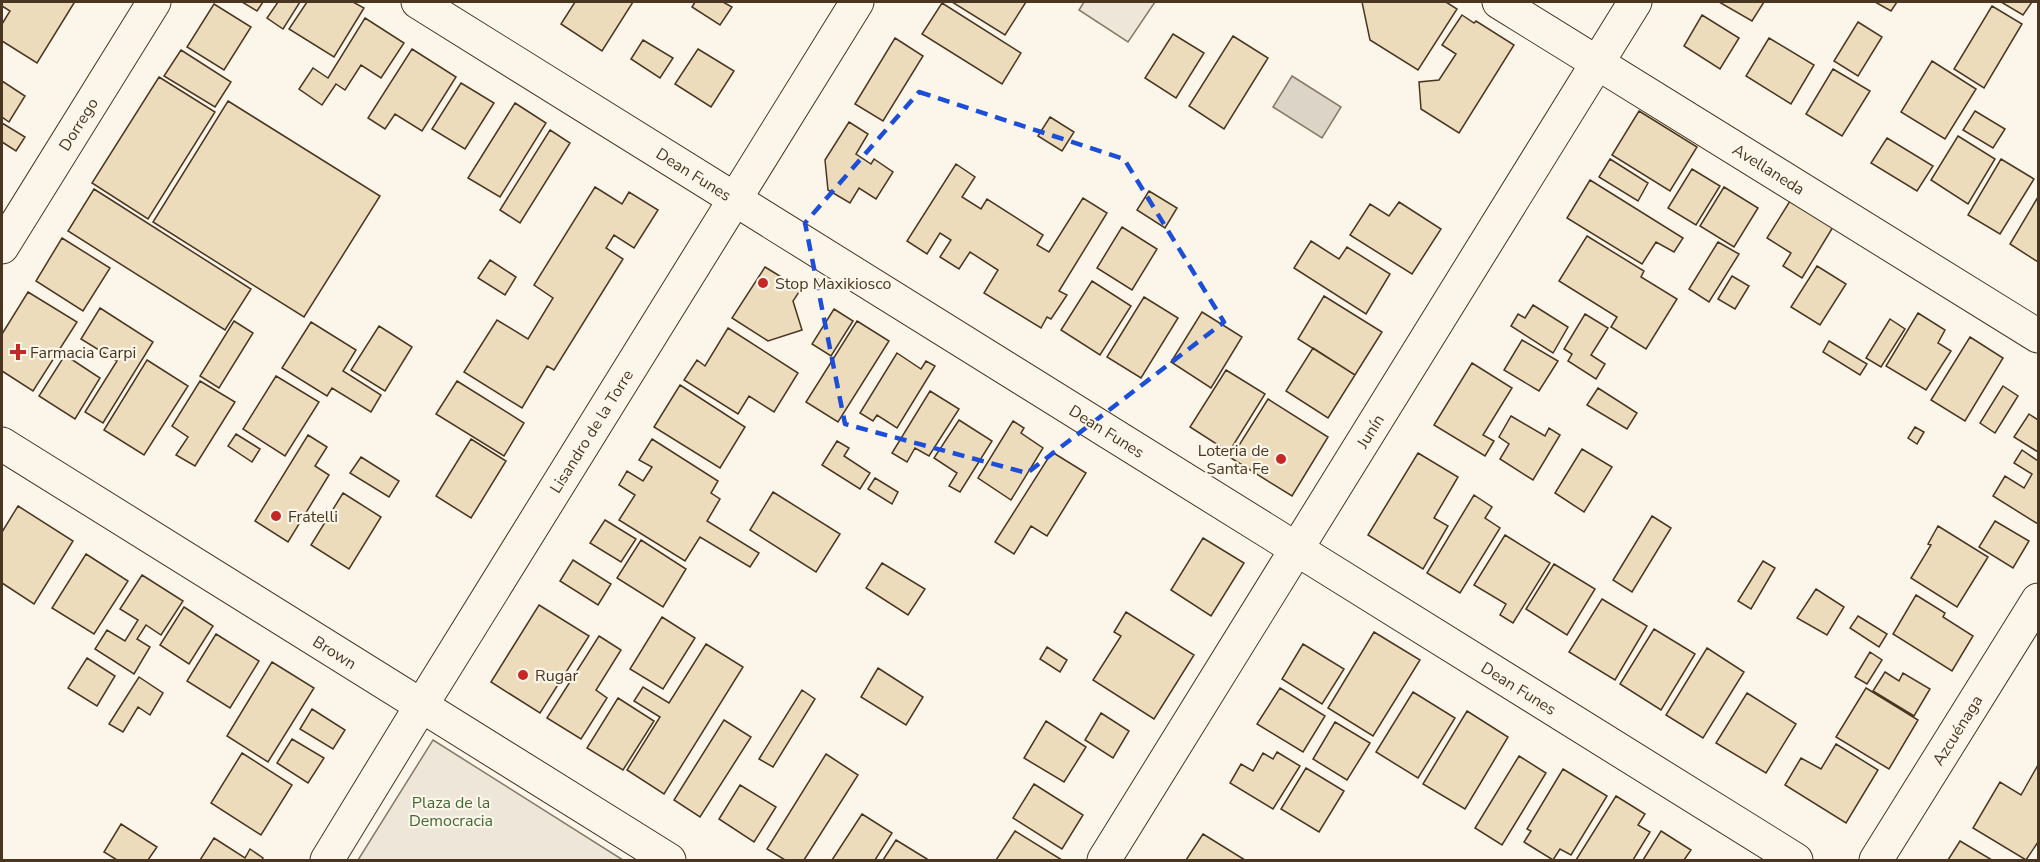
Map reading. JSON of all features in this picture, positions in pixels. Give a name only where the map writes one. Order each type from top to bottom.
[{"type":"street","name":"Dorrego","points":[[2,247],[154,2]]},
{"type":"street","name":"Dean Funes","points":[[418,2],[1796,861]]},
{"type":"street","name":"Lisandro de la Torre","points":[[327,861],[857,2]]},
{"type":"street","name":"Avellaneda","points":[[1499,2],[2038,336]]},
{"type":"street","name":"Junín","points":[[1104,861],[1635,2]]},
{"type":"street","name":"Brown","points":[[2,444],[669,861]]},
{"type":"street","name":"Azcuénaga","points":[[1876,861],[2038,600]]},
{"type":"highlighted area","points":[[919,92],[1124,159],[1224,322],[1027,473],[845,424],[805,223]]},
{"type":"green space","points":[[1084,2],[1155,2],[1128,42],[1079,10]]},
{"type":"green space","name":"Plaza de la Democracia","points":[[433,740],[623,860],[358,860]]},
{"type":"shaded area","points":[[1292,76],[1341,107],[1322,138],[1273,107]]},
{"type":"building","points":[[2,2],[74,3],[37,63],[2,41],[2,24],[10,11],[2,6]]},
{"type":"building","points":[[242,2],[263,2],[257,11]]},
{"type":"building","points":[[278,2],[300,2],[283,29],[267,18]]},
{"type":"building","points":[[307,2],[353,2],[364,8],[334,57],[289,29]]},
{"type":"building","points":[[575,2],[633,2],[602,51],[561,24]]},
{"type":"building","points":[[695,2],[723,2],[732,7],[720,25],[692,7]]},
{"type":"building","points":[[952,2],[1026,2],[1005,35]]},
{"type":"building","points":[[1362,2],[1446,2],[1457,9],[1418,70],[1370,40]]},
{"type":"building","points":[[1719,2],[1764,2],[1752,21]]},
{"type":"building","points":[[1875,2],[1897,2],[1891,11]]},
{"type":"building","points":[[2001,2],[2032,2],[2023,15]]},
{"type":"building","points":[[942,3],[1021,53],[1002,84],[922,34]]},
{"type":"building","points":[[214,4],[251,27],[224,70],[187,47]]},
{"type":"building","points":[[1992,6],[2022,24],[1984,88],[1954,69]]},
{"type":"building","points":[[1462,15],[1514,45],[1459,133],[1421,109],[1419,82],[1439,80],[1456,54],[1442,45]]},
{"type":"building","points":[[1702,15],[1739,38],[1720,69],[1684,46]]},
{"type":"building","points":[[365,18],[404,43],[381,78],[361,65],[345,90],[336,84],[322,105],[299,89],[313,68],[328,78]]},
{"type":"building","points":[[1858,22],[1882,37],[1858,76],[1834,61]]},
{"type":"building","points":[[1173,34],[1204,53],[1176,98],[1145,78]]},
{"type":"building","points":[[1233,36],[1268,58],[1224,129],[1189,106]]},
{"type":"building","points":[[895,38],[923,56],[883,121],[855,104]]},
{"type":"building","points":[[1769,38],[1814,65],[1791,104],[1746,76]]},
{"type":"building","points":[[643,40],[673,58],[660,78],[631,59]]},
{"type":"building","points":[[412,49],[456,77],[422,131],[395,114],[385,129],[368,118]]},
{"type":"building","points":[[698,49],[734,71],[711,107],[675,84]]},
{"type":"building","points":[[181,50],[231,82],[215,107],[164,76]]},
{"type":"building","points":[[1932,61],[1976,89],[1945,139],[1901,112]]},
{"type":"building","points":[[1833,69],[1870,91],[1842,136],[1806,114]]},
{"type":"building","points":[[159,77],[215,112],[148,219],[92,183]]},
{"type":"building","points":[[2,81],[25,96],[9,122],[2,117]]},
{"type":"building","points":[[461,83],[494,103],[465,149],[432,129]]},
{"type":"building","points":[[228,101],[380,196],[304,317],[153,222]]},
{"type":"building","points":[[515,103],[546,123],[500,197],[468,178]]},
{"type":"building","points":[[1639,111],[1697,147],[1670,191],[1612,155]]},
{"type":"building","points":[[1975,111],[2005,129],[1993,148],[1963,130]]},
{"type":"building","points":[[1050,117],[1074,132],[1062,151],[1038,136]]},
{"type":"building","points":[[849,122],[868,134],[856,154],[871,164],[874,159],[893,172],[876,199],[859,188],[850,203],[828,190],[825,160]]},
{"type":"building","points":[[2,123],[25,137],[16,151],[2,142]]},
{"type":"building","points":[[550,130],[570,143],[520,223],[500,210]]},
{"type":"building","points":[[1958,136],[1995,159],[1968,204],[1931,180]]},
{"type":"building","points":[[1887,138],[1933,166],[1917,191],[1871,163]]},
{"type":"building","points":[[1610,159],[1648,183],[1638,201],[1599,177]]},
{"type":"building","points":[[2001,159],[2034,179],[2000,234],[1968,215]]},
{"type":"building","points":[[956,164],[975,177],[962,197],[981,209],[987,199],[1043,235],[1037,245],[1049,252],[1083,198],[1107,213],[1059,291],[1067,295],[1051,319],[1047,317],[1041,328],[984,293],[998,270],[970,252],[959,269],[940,257],[951,240],[940,233],[927,254],[907,241]]},
{"type":"building","points":[[1692,169],[1720,186],[1696,225],[1668,208]]},
{"type":"building","points":[[1590,180],[1683,238],[1674,252],[1656,242],[1642,264],[1567,218]]},
{"type":"building","points":[[595,187],[622,204],[629,192],[658,210],[634,248],[614,235],[606,248],[623,259],[554,370],[547,366],[522,408],[464,372],[497,320],[528,339],[553,298],[534,285]]},
{"type":"building","points":[[1724,187],[1758,208],[1734,247],[1700,226]]},
{"type":"building","points":[[94,189],[251,289],[225,330],[68,231]]},
{"type":"building","points":[[1149,191],[1177,208],[1165,228],[1137,210]]},
{"type":"building","points":[[2038,197],[2038,262],[2010,244]]},
{"type":"building","points":[[1790,201],[1833,227],[1802,278],[1783,266],[1791,253],[1767,238]]},
{"type":"building","points":[[1399,202],[1441,229],[1412,274],[1350,235],[1370,204],[1389,216]]},
{"type":"building","points":[[1122,227],[1157,249],[1132,290],[1097,268]]},
{"type":"building","points":[[1587,236],[1644,271],[1641,277],[1677,299],[1646,349],[1611,327],[1617,317],[1559,281]]},
{"type":"building","points":[[62,238],[110,268],[83,311],[36,281]]},
{"type":"building","points":[[1311,241],[1339,259],[1347,247],[1390,274],[1366,314],[1294,268]]},
{"type":"building","points":[[1718,242],[1739,254],[1709,302],[1689,289]]},
{"type":"building","points":[[490,260],[516,277],[505,295],[478,278]]},
{"type":"building","points":[[1817,266],[1846,284],[1820,325],[1791,307]]},
{"type":"building","points":[[765,267],[801,289],[793,301],[802,330],[768,341],[732,318]]},
{"type":"building","points":[[1732,276],[1749,286],[1735,309],[1718,299]]},
{"type":"building","points":[[1092,281],[1131,306],[1100,355],[1061,330]]},
{"type":"building","points":[[28,292],[77,322],[33,391],[2,371],[2,334]]},
{"type":"building","points":[[1324,296],[1382,332],[1355,375],[1298,339]]},
{"type":"building","points":[[1144,297],[1178,318],[1141,378],[1107,357]]},
{"type":"building","points":[[1533,305],[1568,327],[1553,353],[1511,326],[1518,314],[1525,318]]},
{"type":"building","points":[[100,308],[153,342],[103,423],[85,412],[117,361],[81,339]]},
{"type":"building","points":[[834,309],[853,321],[831,356],[812,344]]},
{"type":"building","points":[[1202,312],[1242,337],[1211,388],[1171,362]]},
{"type":"building","points":[[1918,313],[1945,330],[1938,343],[1951,351],[1926,390],[1886,366]]},
{"type":"building","points":[[1585,314],[1608,328],[1591,355],[1605,364],[1596,379],[1568,361],[1572,354],[1564,349]]},
{"type":"building","points":[[1890,319],[1905,329],[1881,367],[1866,358]]},
{"type":"building","points":[[234,321],[253,333],[219,388],[200,376]]},
{"type":"building","points":[[857,321],[889,341],[838,422],[806,402]]},
{"type":"building","points":[[311,322],[356,350],[343,371],[381,395],[371,412],[332,388],[327,396],[282,368]]},
{"type":"building","points":[[379,326],[412,347],[385,391],[351,370]]},
{"type":"building","points":[[728,328],[798,373],[774,412],[749,396],[738,414],[684,380],[697,360],[705,366]]},
{"type":"building","points":[[1970,337],[2003,358],[1965,421],[1931,400]]},
{"type":"building","points":[[1522,340],[1558,361],[1539,391],[1504,370]]},
{"type":"building","points":[[1829,341],[1867,364],[1860,375],[1823,352]]},
{"type":"building","points":[[1313,348],[1355,375],[1328,418],[1286,391]]},
{"type":"building","points":[[897,353],[921,369],[926,361],[935,366],[897,428],[877,415],[873,421],[860,413]]},
{"type":"building","points":[[65,355],[100,378],[75,419],[39,396]]},
{"type":"building","points":[[147,360],[188,386],[144,455],[104,430]]},
{"type":"building","points":[[1472,363],[1512,388],[1483,435],[1494,441],[1485,456],[1434,425]]},
{"type":"building","points":[[1226,370],[1265,394],[1229,452],[1190,427]]},
{"type":"building","points":[[276,376],[319,402],[285,456],[243,429]]},
{"type":"building","points":[[200,381],[235,402],[195,466],[176,455],[188,437],[172,426]]},
{"type":"building","points":[[457,381],[524,423],[504,456],[436,414]]},
{"type":"building","points":[[680,385],[745,427],[720,468],[654,427]]},
{"type":"building","points":[[2003,386],[2018,396],[1995,433],[1980,423]]},
{"type":"building","points":[[1598,388],[1637,413],[1627,429],[1587,405]]},
{"type":"building","points":[[930,391],[959,409],[929,456],[915,448],[907,462],[892,453]]},
{"type":"building","points":[[1268,399],[1328,437],[1292,496],[1231,458]]},
{"type":"building","points":[[2029,414],[2038,420],[2038,452],[2014,437]]},
{"type":"building","points":[[1511,416],[1545,436],[1549,428],[1560,435],[1533,480],[1500,459],[1509,444],[1499,437]]},
{"type":"building","points":[[959,420],[992,441],[960,492],[949,486],[957,473],[934,458]]},
{"type":"building","points":[[1013,421],[1024,428],[1021,433],[1043,448],[1011,500],[978,478]]},
{"type":"building","points":[[1915,427],[1924,432],[1917,444],[1908,438]]},
{"type":"building","points":[[236,434],[260,449],[252,462],[228,446]]},
{"type":"building","points":[[308,435],[327,447],[315,466],[329,475],[288,542],[255,521]]},
{"type":"building","points":[[471,439],[506,461],[471,518],[436,496]]},
{"type":"building","points":[[652,439],[718,481],[711,493],[720,499],[707,521],[759,553],[750,567],[700,537],[685,561],[619,520],[635,495],[619,485],[627,471],[643,481],[652,467],[639,460]]},
{"type":"building","points":[[837,441],[849,448],[844,456],[870,473],[860,489],[822,465]]},
{"type":"building","points":[[1582,449],[1612,467],[1584,512],[1555,493]]},
{"type":"building","points":[[2022,450],[2038,461],[2038,524],[1993,496],[2005,476],[2024,488],[2032,474],[2014,463]]},
{"type":"building","points":[[1052,452],[1086,473],[1047,536],[1031,526],[1014,554],[995,542]]},
{"type":"building","points":[[1418,453],[1458,477],[1434,518],[1448,526],[1423,569],[1368,535]]},
{"type":"building","points":[[361,457],[399,481],[389,497],[350,473]]},
{"type":"building","points":[[875,478],[898,492],[892,504],[868,489]]},
{"type":"building","points":[[773,492],[840,534],[816,572],[750,530]]},
{"type":"building","points":[[343,493],[381,517],[349,569],[311,545]]},
{"type":"building","points":[[1474,495],[1492,507],[1485,518],[1500,528],[1460,593],[1427,573]]},
{"type":"building","points":[[18,506],[73,541],[34,604],[2,583],[2,532]]},
{"type":"building","points":[[1652,516],[1671,528],[1632,592],[1613,580]]},
{"type":"building","points":[[605,520],[636,539],[621,562],[590,543]]},
{"type":"building","points":[[1995,521],[2029,541],[2013,568],[1979,547]]},
{"type":"building","points":[[1938,526],[1988,557],[1957,607],[1911,578],[1931,545],[1928,544]]},
{"type":"building","points":[[1505,535],[1550,563],[1513,623],[1500,615],[1506,604],[1474,585]]},
{"type":"building","points":[[1203,538],[1244,563],[1211,616],[1171,590]]},
{"type":"building","points":[[641,540],[686,569],[663,607],[617,578]]},
{"type":"building","points":[[86,554],[128,581],[94,634],[52,608]]},
{"type":"building","points":[[573,560],[611,584],[598,605],[560,581]]},
{"type":"building","points":[[1763,561],[1775,568],[1751,609],[1738,601]]},
{"type":"building","points":[[882,563],[925,589],[908,615],[866,588]]},
{"type":"building","points":[[1554,564],[1595,589],[1567,635],[1526,609]]},
{"type":"building","points":[[142,575],[183,601],[161,635],[146,625],[137,639],[150,647],[134,674],[95,649],[107,630],[125,641],[138,620],[120,609]]},
{"type":"building","points":[[1816,589],[1844,607],[1827,635],[1797,618]]},
{"type":"building","points":[[1916,595],[1945,613],[1943,617],[1973,636],[1952,671],[1893,634]]},
{"type":"building","points":[[1602,599],[1647,626],[1615,680],[1569,652]]},
{"type":"building","points":[[539,605],[589,636],[540,713],[491,682]]},
{"type":"building","points":[[184,607],[213,626],[189,664],[160,645]]},
{"type":"building","points":[[1126,612],[1194,655],[1154,719],[1093,680],[1121,636],[1114,632]]},
{"type":"building","points":[[1858,616],[1887,634],[1879,647],[1850,628]]},
{"type":"building","points":[[662,617],[695,638],[663,689],[630,669]]},
{"type":"building","points":[[1654,629],[1695,654],[1661,710],[1620,684]]},
{"type":"building","points":[[1374,632],[1420,660],[1373,736],[1328,708]]},
{"type":"building","points":[[216,634],[259,661],[230,708],[187,681]]},
{"type":"building","points":[[599,636],[621,650],[596,690],[607,698],[581,739],[547,718]]},
{"type":"building","points":[[706,644],[743,667],[664,794],[627,770],[660,717],[634,701],[643,687],[669,703]]},
{"type":"building","points":[[1303,644],[1344,669],[1322,704],[1282,679]]},
{"type":"building","points":[[1047,647],[1067,660],[1060,672],[1040,659]]},
{"type":"building","points":[[1707,648],[1744,672],[1703,738],[1666,715]]},
{"type":"building","points":[[1870,652],[1882,660],[1867,684],[1855,677]]},
{"type":"building","points":[[87,658],[115,676],[97,706],[68,688]]},
{"type":"building","points":[[272,662],[314,688],[268,762],[227,736]]},
{"type":"building","points":[[878,668],[923,697],[906,725],[861,697]]},
{"type":"building","points":[[1885,672],[1899,681],[1903,673],[1930,689],[1914,716],[1873,691]]},
{"type":"building","points":[[139,677],[163,693],[150,715],[138,707],[123,732],[109,724]]},
{"type":"building","points":[[1280,688],[1325,716],[1303,752],[1257,724]]},
{"type":"building","points":[[1866,688],[1918,720],[1889,769],[1836,737]]},
{"type":"building","points":[[802,690],[815,699],[773,767],[759,759]]},
{"type":"building","points":[[1413,692],[1455,718],[1418,778],[1376,752]]},
{"type":"building","points":[[1747,693],[1796,724],[1766,773],[1716,743]]},
{"type":"building","points":[[618,698],[654,721],[623,770],[587,748]]},
{"type":"building","points":[[312,709],[345,730],[333,749],[300,729]]},
{"type":"building","points":[[1467,711],[1508,737],[1465,809],[1423,784]]},
{"type":"building","points":[[1101,713],[1129,731],[1113,758],[1085,740]]},
{"type":"building","points":[[724,720],[751,737],[700,817],[674,800]]},
{"type":"building","points":[[1046,721],[1086,747],[1064,782],[1024,758]]},
{"type":"building","points":[[1335,722],[1370,743],[1347,780],[1313,759]]},
{"type":"building","points":[[292,739],[324,758],[308,783],[277,763]]},
{"type":"building","points":[[1836,744],[1878,770],[1846,823],[1785,785],[1801,758],[1821,769]]},
{"type":"building","points":[[1277,752],[1300,766],[1273,809],[1230,783],[1241,764],[1253,771],[1263,753],[1273,759]]},
{"type":"building","points":[[242,753],[292,785],[261,835],[211,803]]},
{"type":"building","points":[[826,754],[858,775],[804,860],[785,860],[767,849]]},
{"type":"building","points":[[1519,756],[1546,773],[1502,845],[1475,828]]},
{"type":"building","points":[[2038,765],[2038,842],[2026,860],[1973,828],[2000,782],[2021,795]]},
{"type":"building","points":[[1306,768],[1344,791],[1319,832],[1281,809]]},
{"type":"building","points":[[1563,769],[1607,796],[1571,855],[1560,849],[1553,860],[1524,842],[1531,831],[1527,829]]},
{"type":"building","points":[[1034,784],[1083,815],[1062,849],[1013,818]]},
{"type":"building","points":[[740,785],[776,807],[754,842],[719,819]]},
{"type":"building","points":[[1616,796],[1645,814],[1638,825],[1650,832],[1633,860],[1576,860]]},
{"type":"building","points":[[862,814],[892,833],[875,860],[832,860]]},
{"type":"building","points":[[121,824],[157,847],[148,860],[117,860],[104,852]]},
{"type":"building","points":[[1015,831],[1062,860],[996,860]]},
{"type":"building","points":[[1661,831],[1691,850],[1684,860],[1643,860]]},
{"type":"building","points":[[1203,834],[1245,860],[1186,860]]},
{"type":"building","points":[[214,838],[245,858],[250,849],[263,858],[262,860],[200,860]]},
{"type":"building","points":[[896,840],[927,859],[883,860]]},
{"type":"building","points":[[1960,841],[1992,860],[1948,860]]},
{"type":"place","name":"Stop Maxikiosco","points":[[763,283]]},
{"type":"place","name":"Farmacia Carpi","points":[[18,352]]},
{"type":"place","name":"Loteria de Santa Fe","points":[[1281,459]]},
{"type":"place","name":"Fratelli","points":[[276,516]]},
{"type":"place","name":"Rugar","points":[[523,675]]}]
